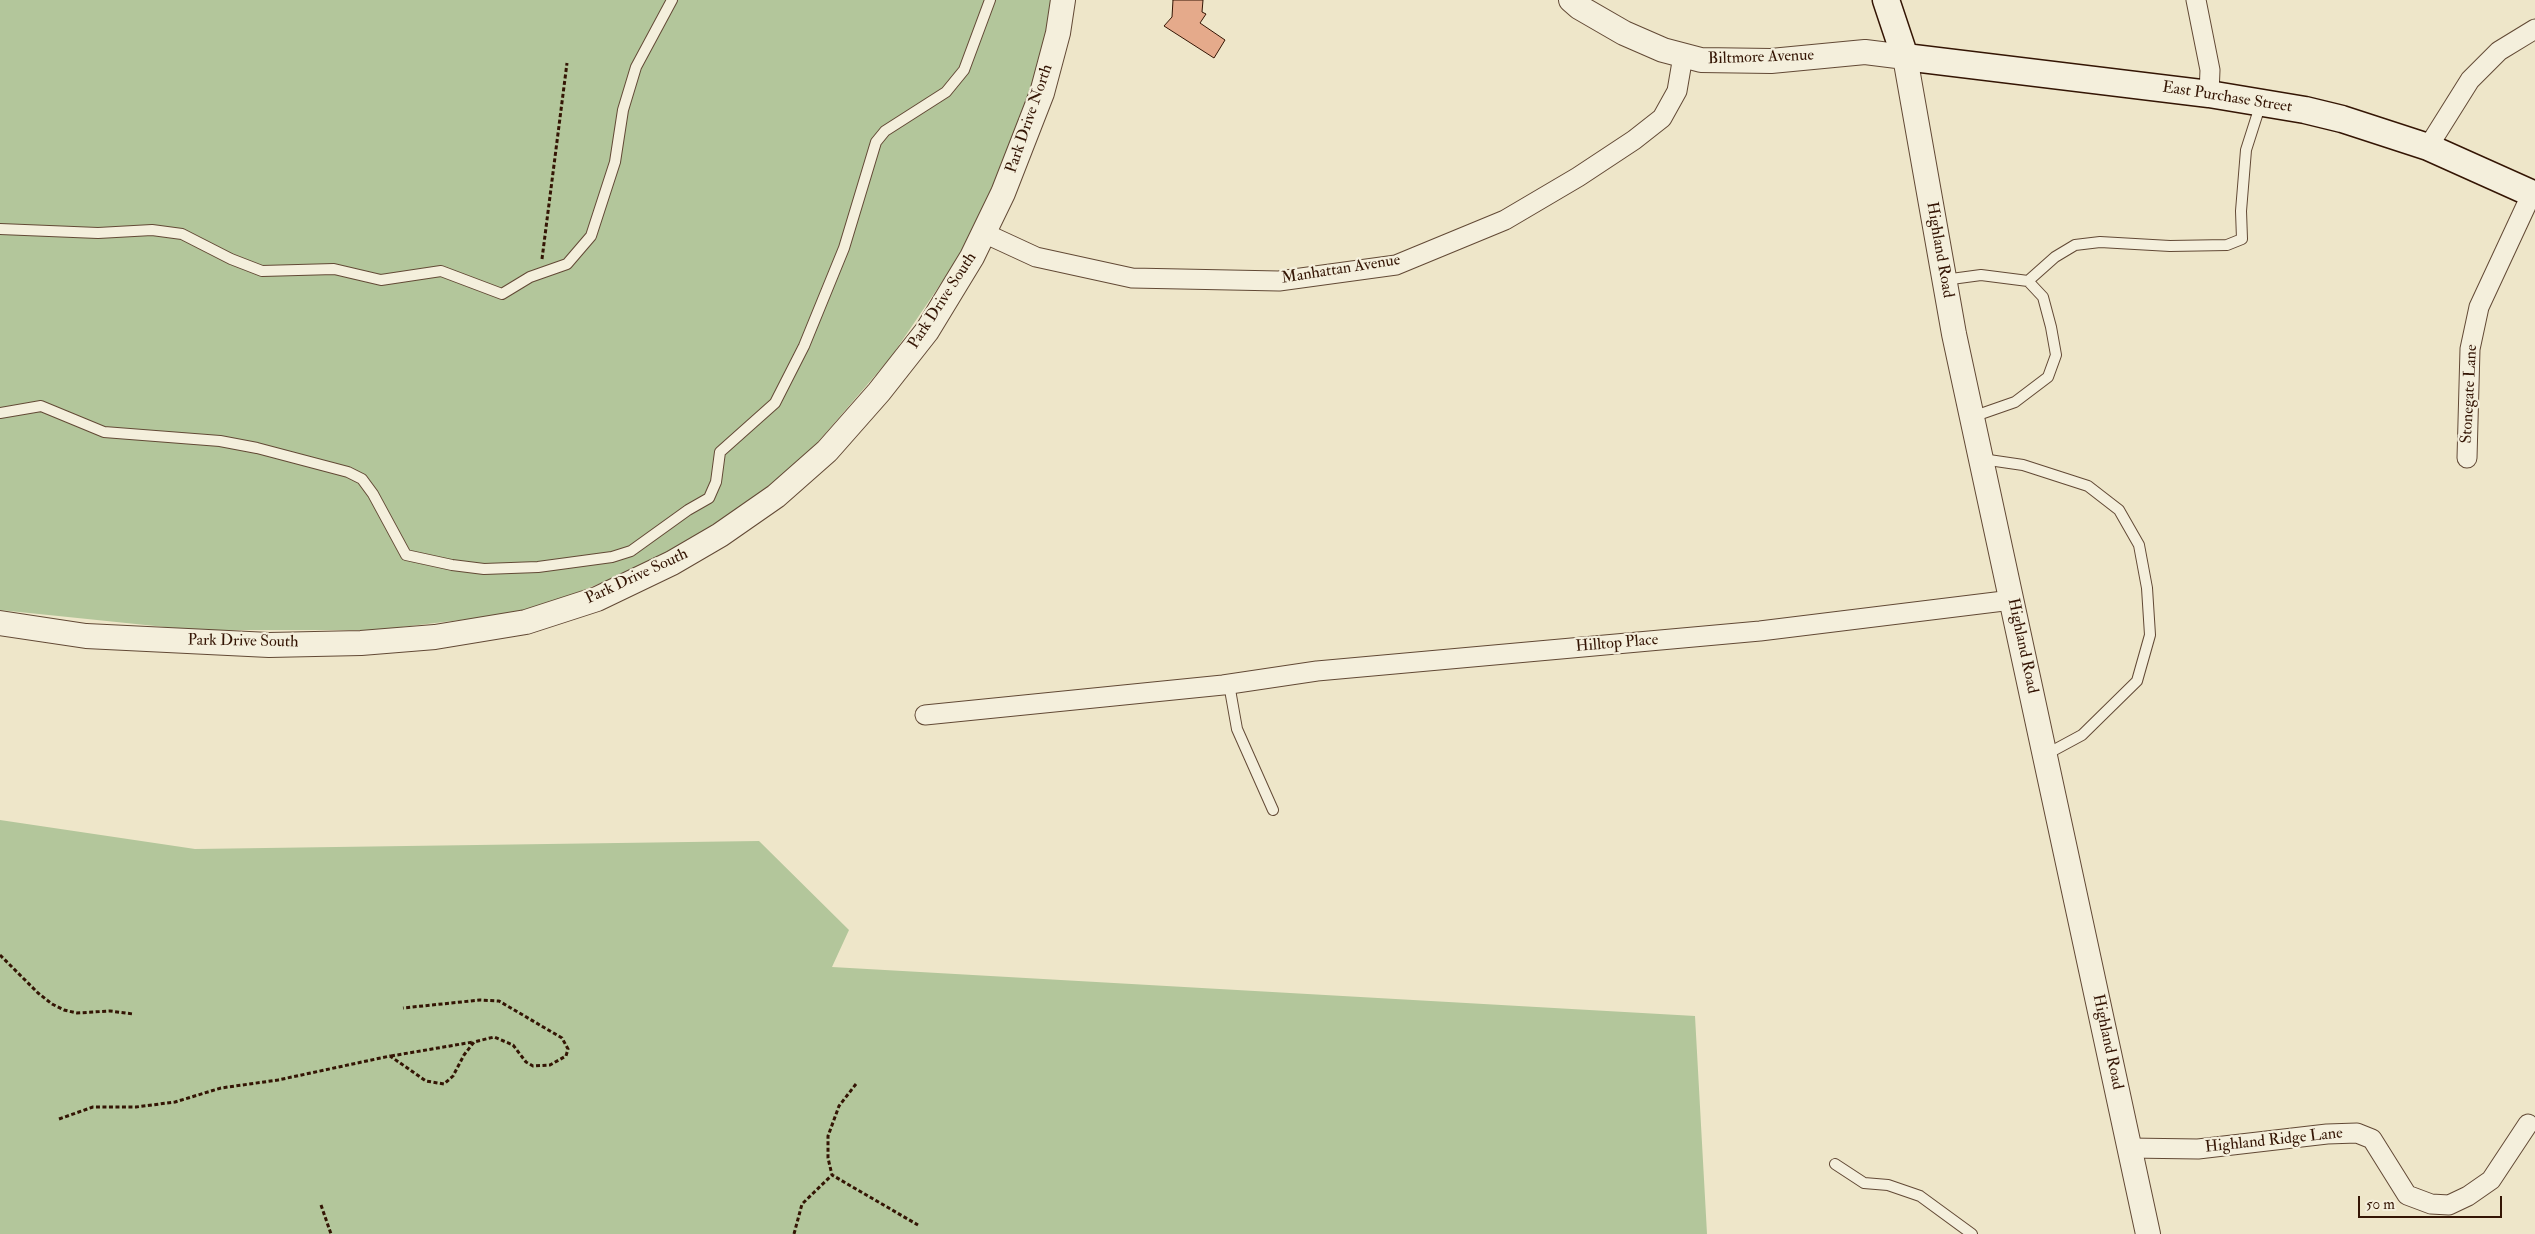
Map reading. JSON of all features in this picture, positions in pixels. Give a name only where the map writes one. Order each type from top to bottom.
[{"type":"main road","points":[[1886,0],[1904,57]]},
{"type":"main road","name":"East Purchase Street","points":[[1904,57],[2209,94],[2262,102],[2342,119],[2428,148],[2534,194]]},
{"type":"street","name":"Park Drive North","points":[[984,233],[1003,193],[1042,93],[1058,33],[1063,0]]},
{"type":"street","name":"Biltmore Avenue","points":[[1571,0],[1579,7],[1624,33],[1683,56],[1701,60],[1740,62],[1865,52],[1904,57]]},
{"type":"street","points":[[2196,0],[2210,70],[2209,94]]},
{"type":"street","points":[[2428,148],[2470,80],[2499,50],[2535,29]]},
{"type":"street","name":"Manhattan Avenue","points":[[984,233],[1036,257],[1132,278],[1279,281],[1396,264],[1505,220],[1578,177],[1634,140],[1662,118],[1677,92],[1683,56]]},
{"type":"street","name":"Highland Road","points":[[1904,57],[1944,280],[1972,417],[2148,1234]]},
{"type":"street","name":"Stonegate Lane","points":[[2467,458],[2470,349],[2479,307],[2534,194]]},
{"type":"street","name":"Park Drive South","points":[[0,623],[86,636],[269,645],[361,643],[435,637],[526,622],[597,599],[672,563],[720,535],[776,496],[827,450],[879,392],[927,331],[972,257],[984,233]]},
{"type":"street","name":"Hilltop Place","points":[[925,716],[1226,684],[1317,671],[1760,630],[2012,600]]},
{"type":"street","name":"Highland Ridge Lane","points":[[2130,1148],[2198,1149],[2327,1134],[2357,1133],[2372,1139],[2407,1195],[2432,1204],[2449,1205],[2492,1180],[2528,1124]]},
{"type":"lane","points":[[0,229],[98,233],[152,230],[182,234],[231,259],[262,271],[334,269],[381,280],[441,270],[502,294],[530,278],[566,264],[591,236],[615,162],[623,110],[636,67],[672,0]]},
{"type":"lane","points":[[0,413],[41,406],[104,432],[229,443],[257,448],[348,472],[362,479],[373,494],[406,555],[452,565],[484,569],[538,567],[612,557],[631,552],[688,510],[709,498],[716,482],[720,452],[727,443],[742,434],[775,403],[804,346],[844,248],[876,142],[885,131],[946,92],[964,70],[990,0]]},
{"type":"lane","points":[[2028,280],[2055,257],[2074,245],[2100,242],[2170,246],[2227,245],[2242,239],[2241,211],[2246,150],[2262,102]]},
{"type":"lane","points":[[1944,280],[1981,275],[2028,280],[2043,297],[2051,327],[2056,355],[2048,377],[2015,402],[1972,417]]},
{"type":"lane","points":[[1981,458],[2023,466],[2088,486],[2119,510],[2139,545],[2147,588],[2150,636],[2137,681],[2082,735],[2045,755]]},
{"type":"lane","points":[[1226,684],[1237,729],[1273,810]]},
{"type":"lane","points":[[1835,1164],[1864,1183],[1888,1186],[1920,1196],[1972,1234]]},
{"type":"path","points":[[542,260],[566,63]]},
{"type":"path","points":[[0,955],[38,993],[52,1004],[64,1010],[77,1013],[110,1010],[133,1014]]},
{"type":"path","points":[[59,1119],[93,1107],[136,1107],[175,1102],[221,1088],[278,1080],[390,1056],[494,1037],[513,1045],[526,1062],[533,1066],[560,1061],[566,1056],[568,1049],[562,1038],[499,1001],[480,1000],[404,1008]]},
{"type":"path","points":[[390,1056],[426,1081],[444,1084],[453,1076],[464,1055],[474,1042]]},
{"type":"path","points":[[856,1084],[839,1106],[828,1136],[828,1158],[832,1175],[918,1226]]},
{"type":"path","points":[[794,1234],[802,1204],[832,1175]]},
{"type":"path","points":[[321,1205],[331,1234]]},
{"type":"green space","points":[[0,0],[1052,0],[1050,19],[1021,125],[969,242],[891,357],[799,464],[675,554],[527,612],[377,630],[194,630],[0,610]]},
{"type":"green space","points":[[0,820],[195,849],[759,841],[849,930],[832,967],[1695,1016],[1707,1234],[0,1234]]},
{"type":"building","points":[[1173,0],[1203,0],[1202,12],[1206,14],[1200,23],[1225,40],[1214,58],[1164,26],[1172,17]]}]
